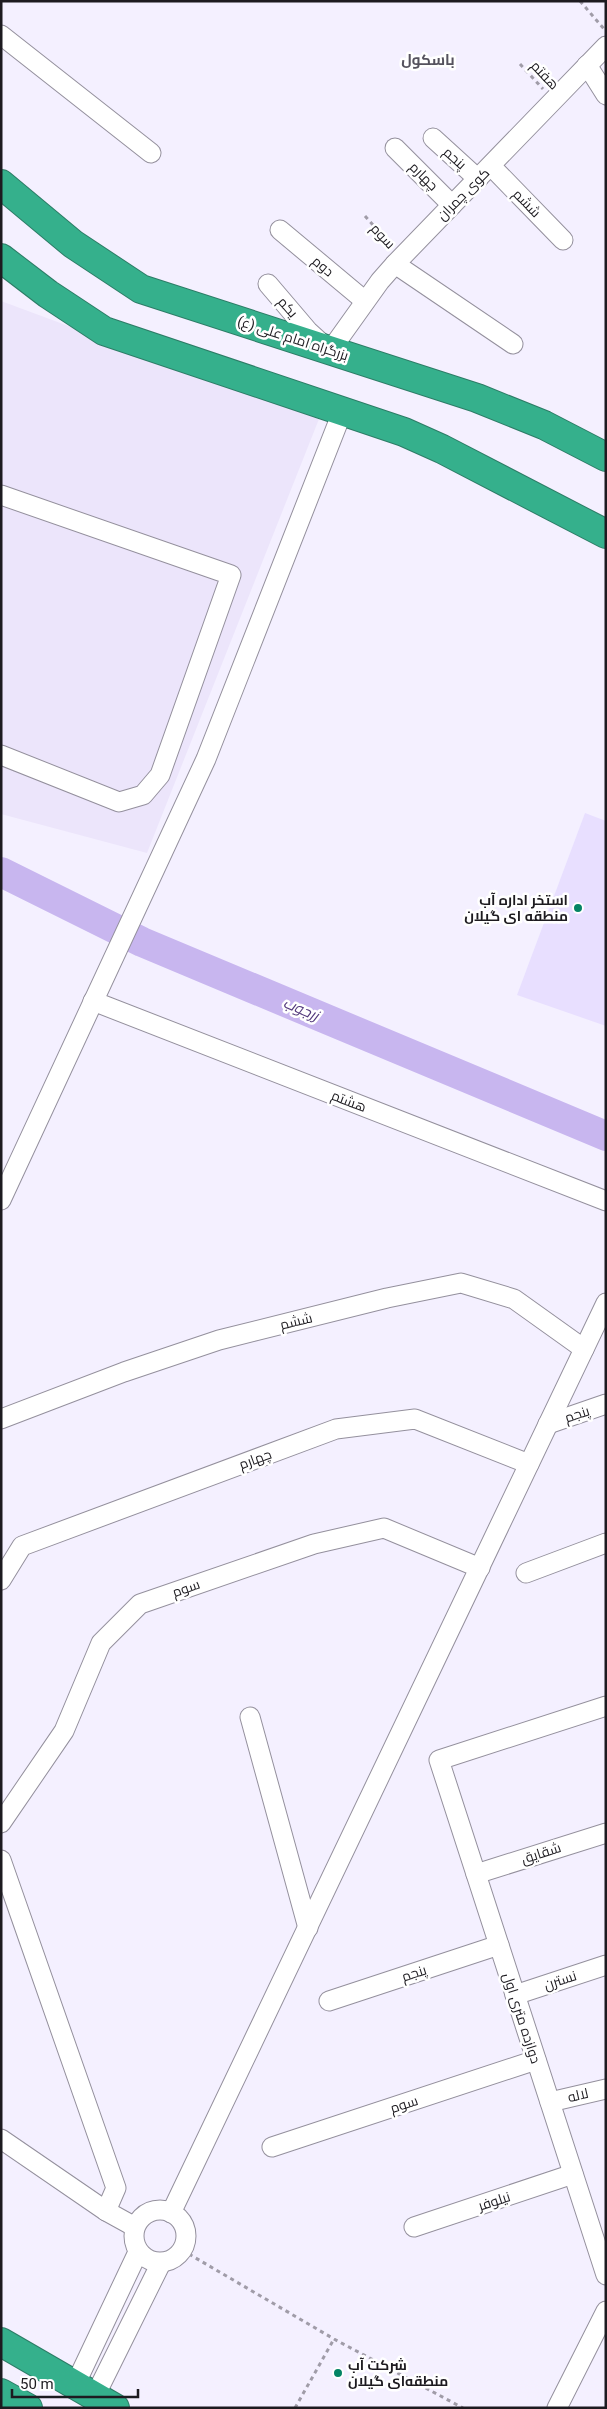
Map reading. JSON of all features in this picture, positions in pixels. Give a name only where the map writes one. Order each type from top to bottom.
[{"type":"highway","name":"بزرگراه امام علی (ع)","points":[[1,184],[73,244],[141,289],[504,408],[550,428],[606,457]]},
{"type":"highway","points":[[1,258],[48,294],[104,331],[343,410],[436,446],[606,534]]},
{"type":"highway","points":[[1,2342],[95,2396]]},
{"type":"highway","points":[[1,2392],[28,2408]]},
{"type":"street","points":[[1,35],[151,153]]},
{"type":"street","name":"کوی چمران","points":[[330,350],[365,301],[399,260],[606,46]]},
{"type":"street","points":[[587,65],[606,95]]},
{"type":"street","name":"پنجم","points":[[433,138],[484,172]]},
{"type":"street","name":"چهارم","points":[[395,148],[452,205]]},
{"type":"street","name":"ششم","points":[[484,172],[563,240]]},
{"type":"street","name":"دوم","points":[[280,230],[365,301]]},
{"type":"street","points":[[399,260],[513,344]]},
{"type":"street","name":"یکم","points":[[268,284],[308,331],[330,350]]},
{"type":"street","points":[[1,1200],[206,759],[343,410]]},
{"type":"street","points":[[1,495],[231,575],[160,775],[143,795],[119,802],[1,755]]},
{"type":"street","name":"هشتم","points":[[95,996],[606,1201]]},
{"type":"street","name":"ششم","points":[[1,1419],[124,1372],[218,1340],[387,1298],[461,1283],[514,1299],[584,1349]]},
{"type":"street","points":[[171,2213],[606,1303]]},
{"type":"street","name":"پنجم","points":[[548,1424],[606,1404]]},
{"type":"street","name":"چهارم","points":[[1,1580],[22,1546],[336,1429],[416,1419],[529,1464]]},
{"type":"street","name":"سوم","points":[[1,1823],[64,1731],[101,1643],[140,1604],[314,1544],[384,1528],[480,1568]]},
{"type":"street","points":[[526,1573],[606,1543]]},
{"type":"street","name":"دوازده متری اول","points":[[606,1706],[439,1760],[606,2275]]},
{"type":"street","points":[[250,1717],[308,1928]]},
{"type":"street","name":"شقایق","points":[[476,1874],[606,1833]]},
{"type":"street","points":[[1,1860],[116,2188],[106,2211]]},
{"type":"street","name":"پنجم","points":[[329,2001],[499,1945]]},
{"type":"street","name":"نسترن","points":[[515,1995],[606,1965]]},
{"type":"street","name":"سوم","points":[[272,2147],[536,2060]]},
{"type":"street","name":"لاله","points":[[550,2102],[606,2088]]},
{"type":"street","points":[[1,2139],[106,2211],[135,2227]]},
{"type":"street","name":"نیلوفر","points":[[414,2227],[573,2174]]},
{"type":"street","points":[[95,2396],[138,2252],[133,2235],[135,2227],[146,2214],[163,2210],[178,2218],[186,2233],[182,2250],[169,2261],[161,2262],[152,2262],[138,2252]]},
{"type":"street","points":[[95,2396],[161,2262]]},
{"type":"street","points":[[557,2408],[606,2311]]},
{"type":"path","points":[[580,1],[606,31]]},
{"type":"path","name":"هفتم","points":[[520,64],[553,100]]},
{"type":"path","name":"سوم","points":[[365,216],[399,260]]},
{"type":"path","points":[[182,2250],[334,2340],[463,2408]]},
{"type":"path","points":[[295,2408],[334,2340]]},
{"type":"shaded area","points":[[1,301],[319,419],[147,853],[1,814]]},
{"type":"shaded area","name":"استخر اداره آب منطقه ای گیلان","points":[[585,813],[606,821],[606,1026],[517,995]]},
{"type":"waterway","name":"زرجوب","points":[[1,872],[142,942],[606,1136]]},
{"type":"place","name":"استخر اداره آب منطقه ای گیلان","points":[[578,908]]},
{"type":"place","name":"شرکت آب منطقه‌ای گیلان","points":[[338,2373]]},
{"type":"district","name":"باسکول","points":[[428,60]]}]
